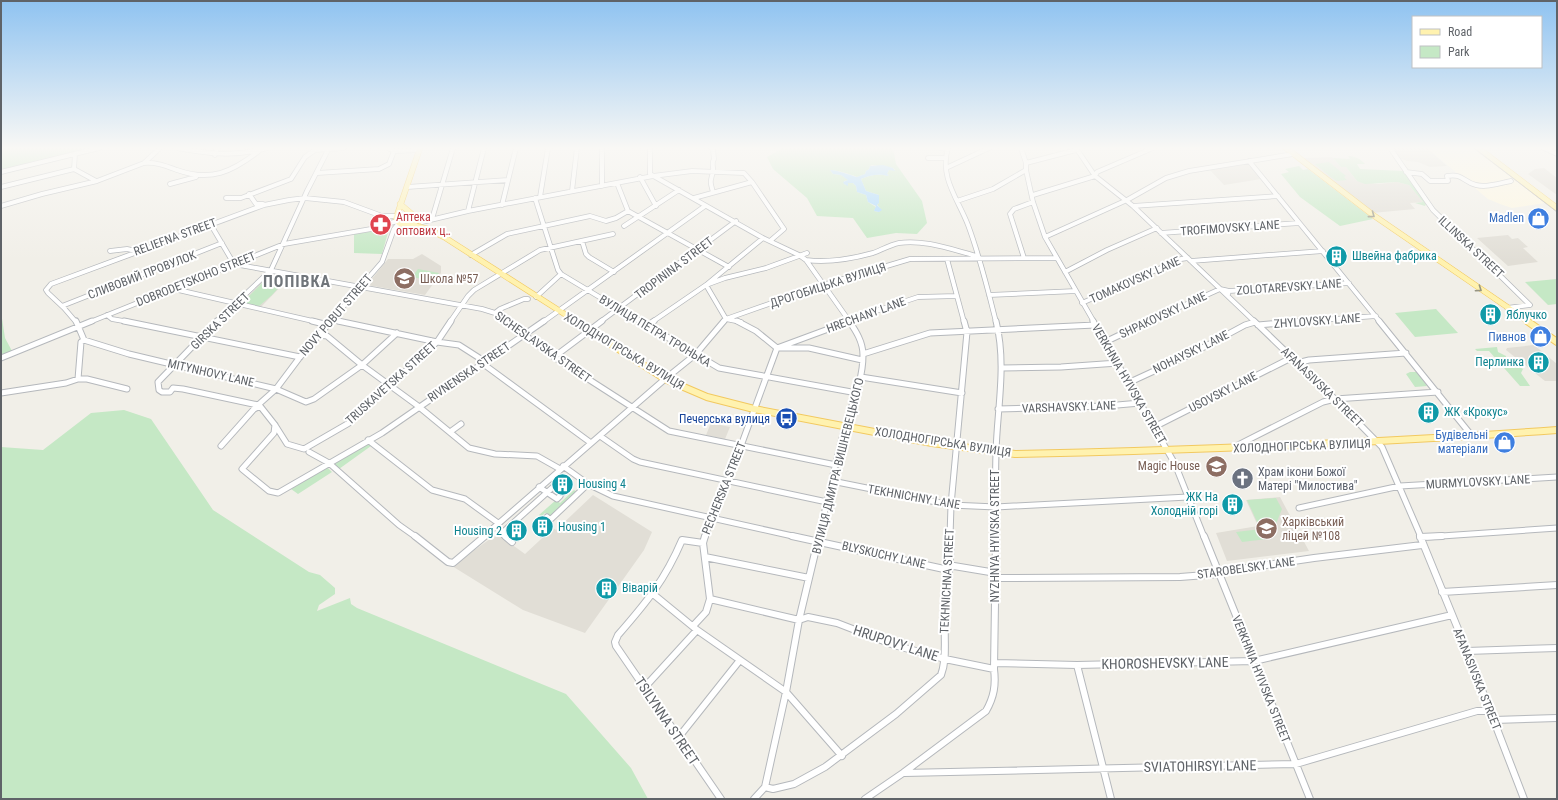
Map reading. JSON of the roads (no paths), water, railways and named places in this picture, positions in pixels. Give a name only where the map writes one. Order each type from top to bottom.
[{"type":"main road","points":[[1334,185],[1373,215],[1557,342]]},
{"type":"main road","points":[[1527,185],[1557,208]]},
{"type":"main road","points":[[1532,185],[1557,204]]},
{"type":"main road","name":"NOVY POBUT STREET","points":[[398,220],[400,204],[407,187]]},
{"type":"main road","name":"ХОЛОДНОГІРСЬКА ВУЛИЦЯ","points":[[400,204],[428,228],[665,379],[687,390],[711,398],[754,408],[846,426],[957,447],[996,453],[1016,454],[1168,451],[1378,443],[1557,430]]},
{"type":"main road","points":[[398,220],[410,214]]},
{"type":"main road","name":"ХОЛОДНОГІРСЬКА ВУЛИЦЯ","points":[[398,220],[411,225],[428,228]]},
{"type":"main road","points":[[411,225],[420,221]]},
{"type":"street","points":[[1,206],[79,185]]},
{"type":"street","points":[[226,198],[241,198],[273,185]]},
{"type":"street","name":"GIRSKA STREET","points":[[259,405],[183,389],[174,388],[170,392],[161,393],[158,391],[157,386],[158,382],[202,338],[203,335],[271,270],[310,185]]},
{"type":"street","points":[[407,187],[436,185]]},
{"type":"street","points":[[432,219],[442,185]]},
{"type":"street","points":[[468,211],[474,185]]},
{"type":"street","points":[[502,205],[507,185]]},
{"type":"street","points":[[540,197],[542,185]]},
{"type":"street","points":[[572,191],[573,185]]},
{"type":"street","points":[[420,221],[607,185]]},
{"type":"street","points":[[618,185],[628,211],[729,267]]},
{"type":"street","points":[[645,185],[656,206]]},
{"type":"street","name":"ВУЛИЦЯ ДМИТРА ВИШНЕВЕЦЬКОГО","points":[[670,185],[694,198],[705,206],[736,221],[763,238],[799,255],[806,260],[858,337],[863,357],[861,377],[836,465],[799,620],[786,692],[765,787]]},
{"type":"street","points":[[711,185],[713,192]]},
{"type":"street","points":[[694,198],[739,185]]},
{"type":"street","points":[[754,185],[784,229],[770,241]]},
{"type":"street","name":"NYZHNYA HYIVSKA STREET","points":[[865,799],[903,773],[986,711],[994,698],[996,682],[994,666],[996,453],[1002,368],[998,330],[990,295],[968,225],[957,201],[952,195],[949,185]]},
{"type":"street","points":[[957,201],[993,189],[999,185]]},
{"type":"street","name":"VERKHNIA HYIVSKA STREET","points":[[1030,185],[1033,202],[1045,237],[1175,464],[1310,799]]},
{"type":"street","points":[[1032,195],[1064,185]]},
{"type":"street","name":"AFANASIVSKA STREET","points":[[1107,185],[1134,206],[1220,289],[1228,294],[1256,324],[1335,399],[1384,451],[1400,486],[1422,544],[1467,651],[1524,799]]},
{"type":"street","points":[[1045,237],[1127,200],[1153,185]]},
{"type":"street","points":[[1269,185],[1438,392],[1472,436]]},
{"type":"street","name":"ILLINSKA STREET","points":[[1415,185],[1438,216],[1503,277],[1530,306],[1507,308]]},
{"type":"street","points":[[624,226],[679,190]]},
{"type":"street","points":[[249,194],[256,204],[264,205]]},
{"type":"street","points":[[1134,206],[1278,196]]},
{"type":"street","name":"RELIEFNA STREET","points":[[62,306],[47,294],[46,290],[57,282],[264,205],[305,198],[344,202],[388,217]]},
{"type":"street","points":[[535,198],[556,266],[561,274],[536,297]]},
{"type":"street","points":[[1024,258],[1010,214],[1014,209],[1033,202]]},
{"type":"street","name":"RIVNENSKA STREET","points":[[275,425],[274,433],[242,470],[268,491],[278,493],[368,440],[588,291],[667,232],[705,206]]},
{"type":"street","points":[[471,255],[507,234],[590,216],[595,216],[601,220],[610,220],[628,211]]},
{"type":"street","points":[[387,225],[388,217],[398,220]]},
{"type":"street","name":"DOBRODETSKOHO STREET","points":[[1,358],[284,244],[387,225],[398,220]]},
{"type":"street","name":"NOVY POBUT STREET","points":[[221,446],[254,409],[276,389],[300,357],[382,262],[398,220]]},
{"type":"street","name":"TROPININA STREET","points":[[554,356],[736,221]]},
{"type":"street","name":"TROFIMOVSKY LANE","points":[[1161,232],[1299,223]]},
{"type":"street","points":[[211,224],[234,264]]},
{"type":"street","points":[[1065,272],[1107,250],[1157,228]]},
{"type":"street","name":"TRUSKAVETSKA STREET","points":[[307,450],[349,423],[436,342],[474,290],[537,251],[613,234]]},
{"type":"street","points":[[647,326],[706,285],[763,238]]},
{"type":"street","points":[[582,241],[586,254],[589,257],[614,272]]},
{"type":"street","points":[[806,260],[819,262],[868,254],[906,242],[922,243],[978,257],[1057,258]]},
{"type":"street","name":"СЛИВОВИЙ ПРОВУЛОК","points":[[62,306],[222,243]]},
{"type":"street","points":[[110,251],[137,251]]},
{"type":"street","name":"TOMAKOVSKY LANE","points":[[1082,303],[1181,259],[1190,260],[1322,251]]},
{"type":"street","points":[[706,285],[725,278],[766,268],[807,253]]},
{"type":"street","name":"ДРОГОБИЦЬКА ВУЛИЦЯ","points":[[726,319],[823,285],[910,259],[978,257]]},
{"type":"street","name":"TEKHNICHNA STREET","points":[[765,787],[773,789],[794,784],[842,756],[896,714],[941,675],[945,666],[944,647],[950,567],[951,505],[967,332],[947,259]]},
{"type":"street","name":"SICHESLAVSKA STREET","points":[[234,264],[463,305],[495,313],[523,335],[554,356],[632,408],[670,431],[836,465]]},
{"type":"street","name":"ВУЛИЦЯ ПЕТРА ТРОНЬКА","points":[[561,274],[719,368],[857,393]]},
{"type":"street","name":"ZOLOTAREVSKY LANE","points":[[1228,294],[1349,283]]},
{"type":"street","points":[[706,285],[726,319],[740,322],[756,330],[777,348],[809,348],[863,357],[930,333],[1095,325]]},
{"type":"street","points":[[173,289],[328,325]]},
{"type":"street","name":"SHPAKOVSKY LANE","points":[[1105,342],[1220,289]]},
{"type":"street","points":[[990,295],[1076,291]]},
{"type":"street","name":"HRECHANY LANE","points":[[777,348],[849,322],[852,319],[918,297],[957,296]]},
{"type":"street","points":[[495,313],[500,309],[524,299],[528,299]]},
{"type":"street","points":[[62,306],[80,326],[84,340],[81,342],[78,380]]},
{"type":"street","points":[[107,315],[112,319],[300,357]]},
{"type":"street","name":"ZHYLOVSKY LANE","points":[[1256,324],[1376,316]]},
{"type":"street","points":[[259,405],[275,425],[287,444],[307,450],[329,463],[398,525],[424,542],[451,563],[455,562],[539,487],[696,354],[726,319]]},
{"type":"street","points":[[332,320],[436,342],[459,345],[591,443]]},
{"type":"street","name":"NOHAYSKY LANE","points":[[1128,382],[1191,354],[1245,325],[1256,324]]},
{"type":"street","points":[[362,365],[397,333]]},
{"type":"street","name":"BLYSKUCHY LANE","points":[[320,335],[327,336],[362,365],[418,406],[469,448],[478,452],[537,456],[613,496],[714,519],[819,540],[944,569],[954,566],[996,575]]},
{"type":"street","name":"MITYNHOVY LANE","points":[[84,340],[128,354],[276,389],[302,401],[310,401],[362,365]]},
{"type":"street","name":"PECHERSKA STREET","points":[[710,600],[703,543],[707,529],[714,519],[729,481],[754,408],[777,348]]},
{"type":"street","points":[[1297,363],[1309,360],[1406,353]]},
{"type":"street","name":"USOVSKY LANE","points":[[1154,427],[1291,358]]},
{"type":"street","points":[[1002,368],[1061,367],[1118,363]]},
{"type":"street","points":[[861,377],[962,392]]},
{"type":"street","points":[[1,393],[86,379],[127,389]]},
{"type":"street","points":[[1229,449],[1323,402],[1335,399],[1438,392]]},
{"type":"street","name":"VARSHAVSKY LANE","points":[[998,409],[1106,406],[1140,403]]},
{"type":"street","points":[[450,432],[461,424]]},
{"type":"street","points":[[600,436],[633,459],[640,462],[827,502]]},
{"type":"street","points":[[368,440],[432,490],[465,499],[498,524]]},
{"type":"street","name":"MURMYLOVSKY LANE","points":[[1299,508],[1400,486],[1557,477]]},
{"type":"street","points":[[512,542],[502,534],[562,479]]},
{"type":"street","name":"TEKHNICHNY LANE","points":[[832,481],[951,505],[996,507],[1188,497]]},
{"type":"street","points":[[547,517],[550,520],[588,484]]},
{"type":"street","points":[[539,487],[557,499],[560,496]]},
{"type":"street","points":[[514,510],[523,516]]},
{"type":"street","points":[[1420,537],[1557,528]]},
{"type":"street","points":[[703,543],[682,540],[672,564],[653,594],[695,628],[786,692],[842,756]]},
{"type":"street","name":"STAROBELSKY LANE","points":[[996,575],[1180,577],[1219,574],[1226,571],[1422,544]]},
{"type":"street","points":[[705,557],[809,578]]},
{"type":"street","points":[[1442,592],[1557,585]]},
{"type":"street","name":"TSILYNNA STREET","points":[[653,594],[618,635],[615,642],[616,646],[721,799]]},
{"type":"street","points":[[644,688],[695,628],[706,612],[710,600],[799,620],[808,617],[802,610]]},
{"type":"street","name":"KHOROSHEVSKY LANE","points":[[994,666],[1254,661],[1452,616]]},
{"type":"street","name":"HRUPOVY LANE","points":[[808,617],[837,623],[894,645],[945,659],[994,666]]},
{"type":"street","points":[[1467,651],[1557,648]]},
{"type":"street","points":[[678,738],[740,660]]},
{"type":"street","points":[[1077,665],[1111,799]]},
{"type":"street","name":"SVIATOHIRSYI LANE","points":[[903,773],[1296,764],[1477,711],[1490,712]]},
{"type":"street","points":[[1494,720],[1557,718]]},
{"type":"street","points":[[754,799],[765,787]]},
{"type":"water","points":[[864,185],[866,191],[879,195],[879,203],[877,205],[882,210],[879,212],[874,211],[876,206],[868,202],[866,195],[857,192],[856,186]]},
{"type":"tram line","points":[[1522,185],[1557,212]]},
{"type":"place","name":"Madlen","points":[[1539,218]]},
{"type":"place","name":"Аптека оптових ц‥","points":[[380,224]]},
{"type":"place","name":"Швейна фабрика","points":[[1336,256]]},
{"type":"place","name":"Школа №57","points":[[404,279]]},
{"type":"place","name":"Яблучко","points":[[1490,315]]},
{"type":"place","name":"Пивнов","points":[[1541,337]]},
{"type":"place","name":"Перлинка","points":[[1539,362]]},
{"type":"place","name":"ЖК «Крокус»","points":[[1429,412]]},
{"type":"place","name":"Печерська вулиця","points":[[786,419]]},
{"type":"place","name":"Будівельні матеріали","points":[[1504,442]]},
{"type":"place","name":"Magic House","points":[[1216,466]]},
{"type":"place","name":"Храм ікони Божої Матері \"Милостива\"","points":[[1242,479]]},
{"type":"place","name":"Housing 4","points":[[563,484]]},
{"type":"place","name":"ЖК На Холодній горі","points":[[1233,504]]},
{"type":"place","name":"Housing 1","points":[[543,527]]},
{"type":"place","name":"Харківський ліцей №108","points":[[1267,529]]},
{"type":"place","name":"Housing 2","points":[[517,531]]},
{"type":"place","name":"Віварій","points":[[607,588]]},
{"type":"district","name":"ПОПІВКА","points":[[297,281]]}]
